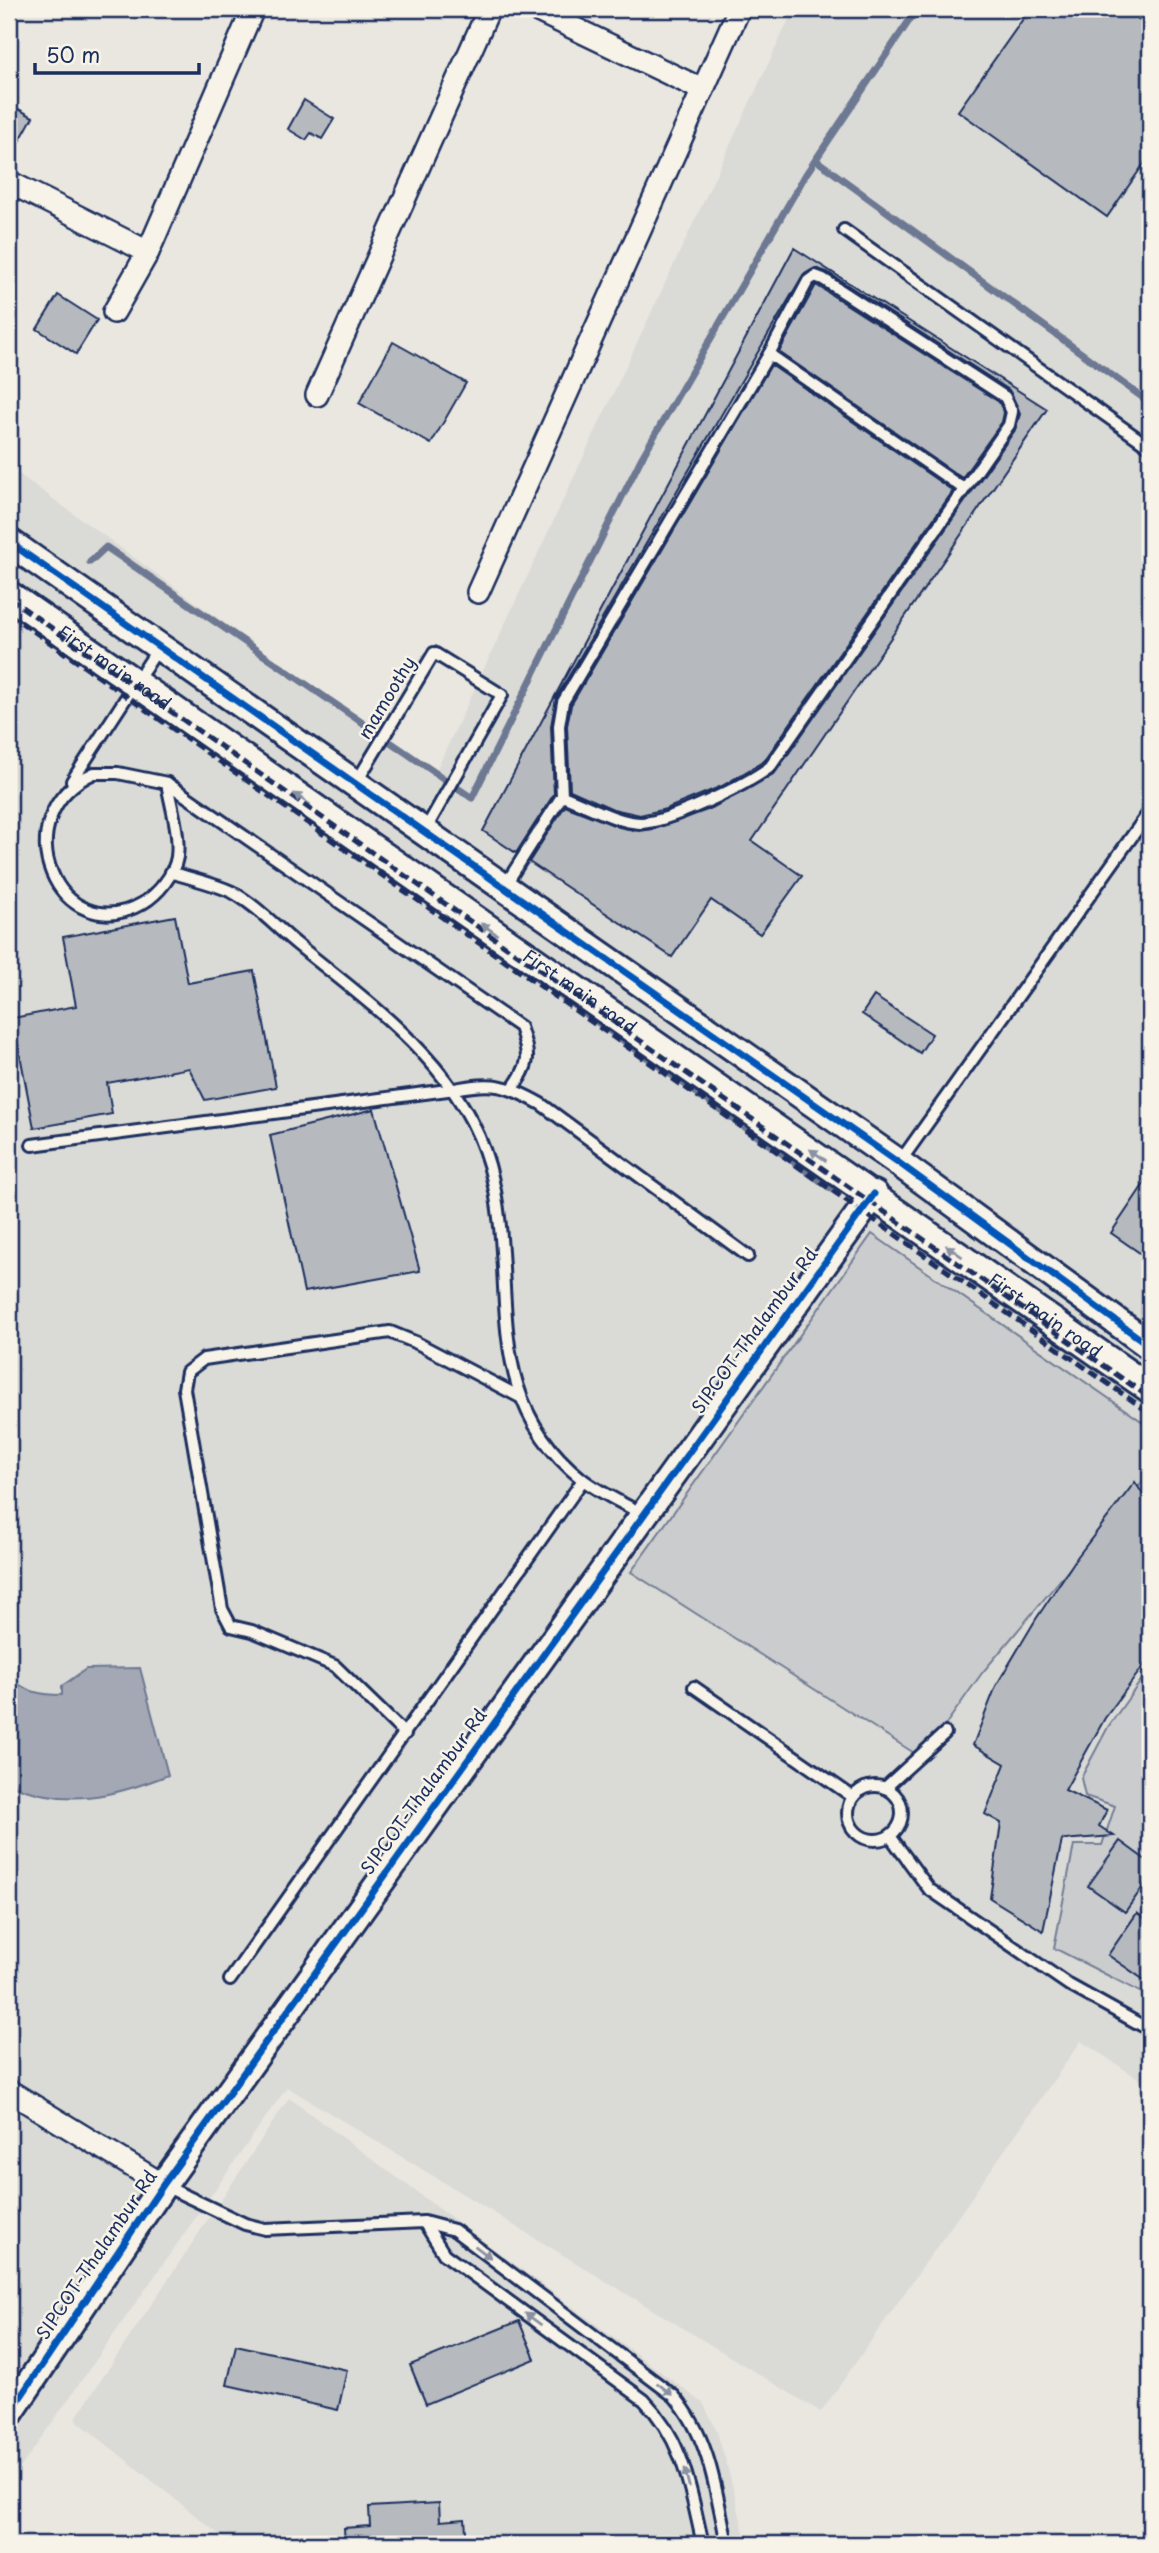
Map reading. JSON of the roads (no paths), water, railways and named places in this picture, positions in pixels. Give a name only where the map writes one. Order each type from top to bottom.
[{"type":"street","points":[[114,312],[148,252],[253,9]]},
{"type":"street","points":[[317,395],[489,9]]},
{"type":"street","points":[[534,9],[702,90]]},
{"type":"street","points":[[478,593],[739,9]]},
{"type":"street","points":[[9,182],[148,252]]},
{"type":"street","points":[[9,542],[899,1163],[1150,1346]]},
{"type":"street","name":"First main road","points":[[9,595],[874,1194],[1150,1389]]},
{"type":"street","name":"SIPCOT-Thalambur Rd","points":[[9,2414],[163,2185],[874,1194]]},
{"type":"street","points":[[9,2091],[163,2185]]},
{"type":"lane","points":[[844,230],[1150,447]]},
{"type":"lane","points":[[504,887],[562,796],[559,726],[562,702],[769,354],[808,281],[815,276],[1005,397],[1012,412],[1009,425],[770,767],[745,786],[692,807],[640,823],[562,796]]},
{"type":"lane","points":[[769,354],[964,489]]},
{"type":"lane","points":[[159,647],[72,781],[54,796],[41,816],[36,839],[39,862],[50,883],[66,900],[88,911],[111,913],[133,909],[153,897],[171,872],[176,858],[178,835],[167,783]]},
{"type":"lane","name":"mamoothy","points":[[355,784],[434,653],[502,695],[424,832]]},
{"type":"lane","points":[[72,781],[94,773],[118,773],[167,783],[520,1027],[528,1050],[528,1067],[512,1088]]},
{"type":"lane","points":[[899,1163],[1150,811]]},
{"type":"lane","points":[[171,872],[233,892],[378,1009],[455,1089],[472,1118],[489,1167],[500,1233],[510,1366],[525,1410],[548,1447],[583,1480],[642,1514]]},
{"type":"lane","points":[[32,1145],[486,1083],[512,1088],[541,1104],[748,1256]]},
{"type":"lane","points":[[405,1734],[335,1666],[231,1626],[222,1609],[184,1389],[187,1372],[204,1359],[390,1332],[417,1343],[520,1397]]},
{"type":"lane","points":[[230,1980],[583,1480]]},
{"type":"lane","points":[[694,1687],[853,1797]]},
{"type":"lane","points":[[886,1788],[945,1733]]},
{"type":"lane","points":[[871,1786],[886,1788],[897,1797],[902,1811],[899,1825],[890,1836],[877,1841],[858,1835],[848,1817],[853,1797],[871,1786]]},
{"type":"lane","points":[[890,1836],[929,1889],[938,1896],[1069,1985],[1150,2030]]},
{"type":"lane","points":[[163,2185],[245,2224],[265,2228],[424,2222],[454,2230],[674,2396],[691,2414],[701,2437],[727,2544]]},
{"type":"lane","points":[[424,2222],[444,2254],[643,2400],[656,2413],[677,2446],[703,2544]]},
{"type":"waterway","points":[[90,562],[106,547],[472,798],[641,459],[806,174],[917,9]]},
{"type":"waterway","points":[[816,160],[1150,403]]},
{"type":"waterway","points":[[492,947],[836,1192]]},
{"type":"railway","points":[[9,598],[1150,1398]]},
{"type":"railway","points":[[9,614],[1150,1413]]}]
